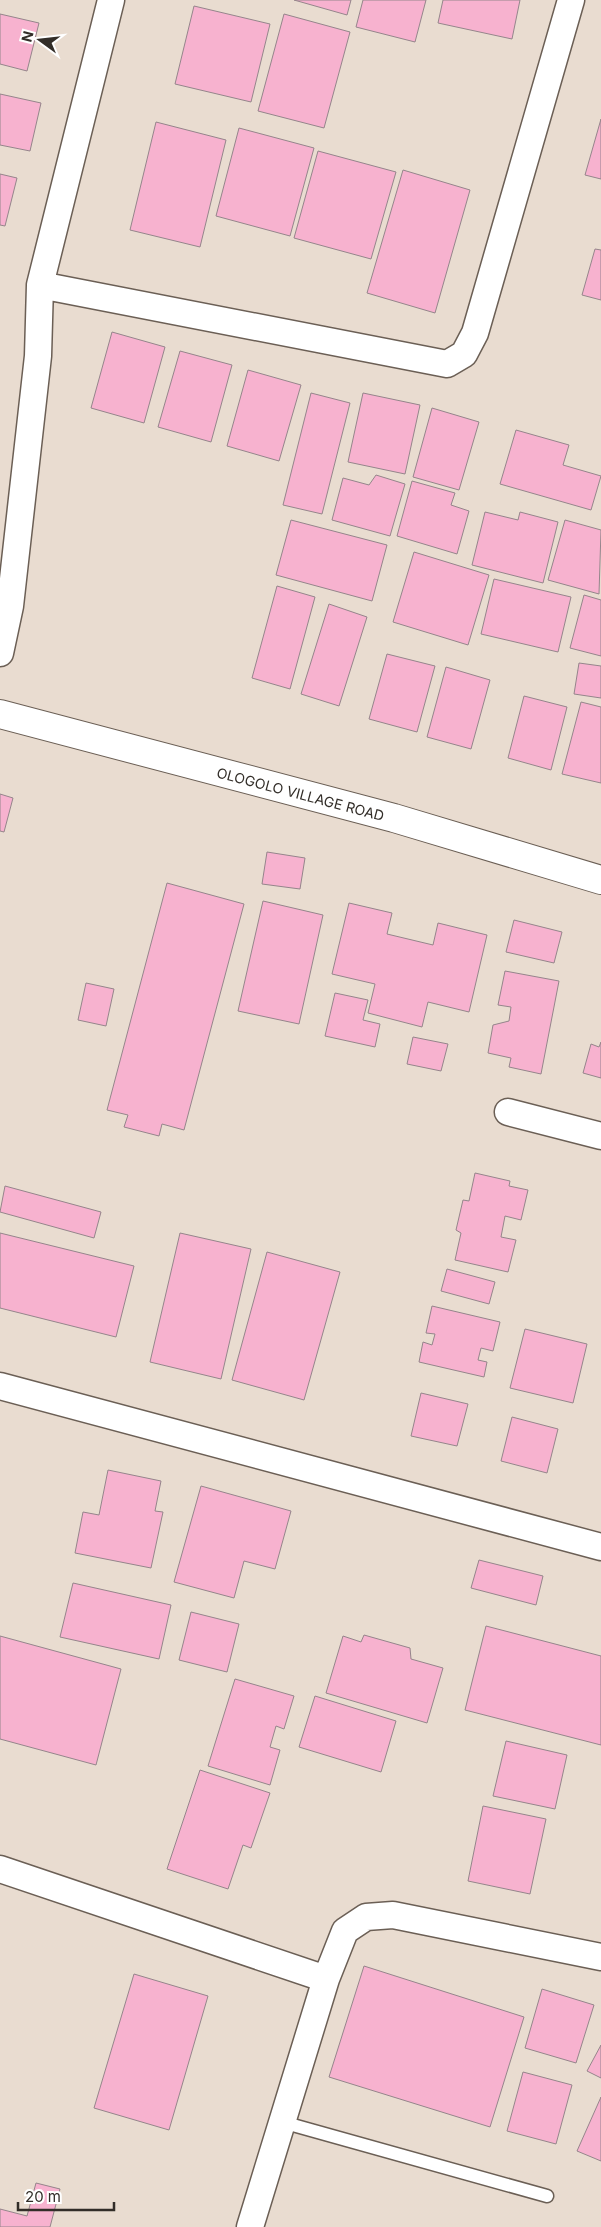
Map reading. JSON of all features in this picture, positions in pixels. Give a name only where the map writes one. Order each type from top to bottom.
[{"type":"street","points":[[0,653],[10,606],[38,356],[40,285],[111,0]]},
{"type":"street","points":[[40,285],[447,364],[464,354],[476,333],[570,0]]},
{"type":"street","name":"OLOGOLO VILLAGE ROAD","points":[[0,714],[394,818],[601,880]]},
{"type":"street","points":[[508,1112],[601,1136]]},
{"type":"street","points":[[0,1386],[601,1547]]},
{"type":"street","points":[[0,1869],[326,1979]]},
{"type":"street","points":[[250,2227],[326,1979],[345,1930],[366,1918],[393,1915],[601,1957]]},
{"type":"lane","points":[[282,2122],[547,2196]]},
{"type":"building","points":[[294,0],[351,0],[347,15]]},
{"type":"building","points":[[363,0],[426,0],[415,42],[356,27]]},
{"type":"building","points":[[443,0],[520,0],[512,39],[438,23]]},
{"type":"building","points":[[194,6],[270,24],[251,102],[175,84]]},
{"type":"building","points":[[0,14],[39,23],[27,71],[0,64]]},
{"type":"building","points":[[284,14],[350,32],[324,128],[258,111]]},
{"type":"building","points":[[0,94],[41,103],[30,151],[0,145]]},
{"type":"building","points":[[601,119],[601,179],[585,175]]},
{"type":"building","points":[[156,122],[226,140],[200,247],[130,230]]},
{"type":"building","points":[[239,128],[314,148],[290,236],[216,216]]},
{"type":"building","points":[[318,151],[396,172],[371,259],[294,238]]},
{"type":"building","points":[[403,170],[470,190],[435,313],[367,293]]},
{"type":"building","points":[[0,174],[17,178],[5,226],[0,225]]},
{"type":"building","points":[[595,249],[601,250],[601,300],[582,295]]},
{"type":"building","points":[[112,332],[165,347],[144,423],[91,408]]},
{"type":"building","points":[[180,351],[232,365],[211,442],[158,427]]},
{"type":"building","points":[[248,370],[301,385],[279,461],[227,446]]},
{"type":"building","points":[[311,393],[350,403],[322,514],[283,505]]},
{"type":"building","points":[[363,393],[420,405],[405,474],[348,462]]},
{"type":"building","points":[[432,408],[479,422],[459,490],[413,477]]},
{"type":"building","points":[[516,430],[569,445],[563,465],[601,476],[591,510],[500,484]]},
{"type":"building","points":[[376,475],[405,484],[390,536],[332,520],[343,478],[369,485]]},
{"type":"building","points":[[412,481],[455,493],[451,505],[469,511],[457,554],[397,536]]},
{"type":"building","points":[[485,512],[518,520],[520,512],[558,522],[543,583],[472,565]]},
{"type":"building","points":[[291,520],[387,545],[372,601],[276,575]]},
{"type":"building","points":[[565,520],[601,530],[599,594],[548,580]]},
{"type":"building","points":[[414,552],[489,575],[468,645],[393,622]]},
{"type":"building","points":[[494,579],[571,597],[558,652],[481,634]]},
{"type":"building","points":[[277,586],[315,597],[290,689],[252,678]]},
{"type":"building","points":[[584,595],[601,600],[601,656],[570,648]]},
{"type":"building","points":[[329,604],[367,617],[339,706],[301,694]]},
{"type":"building","points":[[387,654],[435,666],[417,732],[369,719]]},
{"type":"building","points":[[579,663],[601,666],[601,698],[574,694]]},
{"type":"building","points":[[446,667],[490,680],[471,749],[427,737]]},
{"type":"building","points":[[524,696],[567,707],[551,770],[508,758]]},
{"type":"building","points":[[581,702],[601,707],[601,783],[562,774]]},
{"type":"building","points":[[0,794],[13,798],[4,832],[0,831]]},
{"type":"building","points":[[267,852],[305,858],[300,889],[262,884]]},
{"type":"building","points":[[167,883],[244,904],[184,1130],[162,1124],[159,1136],[124,1127],[128,1115],[107,1110]]},
{"type":"building","points":[[263,901],[323,915],[299,1024],[238,1011]]},
{"type":"building","points":[[349,903],[392,913],[387,934],[433,945],[438,923],[487,935],[469,1012],[428,1002],[422,1027],[368,1013],[375,984],[332,974]]},
{"type":"building","points":[[514,920],[562,932],[554,963],[506,952]]},
{"type":"building","points":[[505,971],[559,981],[541,1074],[509,1067],[511,1058],[488,1053],[493,1025],[509,1021],[511,1007],[498,1005]]},
{"type":"building","points":[[86,983],[114,989],[106,1026],[78,1020]]},
{"type":"building","points":[[335,993],[368,1000],[363,1020],[380,1024],[375,1047],[325,1036]]},
{"type":"building","points":[[413,1037],[448,1044],[441,1071],[407,1064]]},
{"type":"building","points":[[601,1042],[601,1078],[583,1073],[591,1044],[599,1047]]},
{"type":"building","points":[[475,1173],[510,1181],[509,1186],[528,1190],[521,1220],[505,1216],[501,1237],[516,1240],[508,1272],[455,1260],[461,1233],[456,1230],[463,1200],[469,1201]]},
{"type":"building","points":[[5,1186],[101,1212],[94,1238],[0,1212]]},
{"type":"building","points":[[0,1233],[134,1266],[116,1337],[0,1308]]},
{"type":"building","points":[[180,1233],[251,1249],[221,1379],[150,1362]]},
{"type":"building","points":[[267,1252],[340,1272],[304,1400],[232,1380]]},
{"type":"building","points":[[447,1269],[495,1282],[489,1304],[441,1291]]},
{"type":"building","points":[[432,1306],[500,1322],[493,1351],[481,1348],[478,1360],[487,1362],[484,1377],[419,1362],[423,1342],[432,1345],[435,1334],[426,1333]]},
{"type":"building","points":[[525,1329],[587,1344],[573,1403],[510,1388]]},
{"type":"building","points":[[421,1393],[468,1404],[457,1446],[411,1436]]},
{"type":"building","points":[[512,1417],[558,1429],[547,1473],[501,1461]]},
{"type":"building","points":[[108,1470],[161,1481],[155,1511],[163,1512],[151,1568],[75,1553],[83,1512],[99,1515]]},
{"type":"building","points":[[201,1486],[291,1511],[275,1569],[244,1561],[234,1598],[174,1582]]},
{"type":"building","points":[[479,1560],[543,1576],[536,1605],[471,1588]]},
{"type":"building","points":[[73,1583],[171,1605],[159,1659],[60,1637]]},
{"type":"building","points":[[191,1612],[239,1624],[227,1672],[179,1660]]},
{"type":"building","points":[[486,1626],[601,1656],[601,1745],[465,1710]]},
{"type":"building","points":[[364,1635],[410,1648],[411,1659],[443,1668],[427,1723],[326,1693],[343,1636],[361,1642]]},
{"type":"building","points":[[0,1636],[121,1669],[96,1765],[0,1739]]},
{"type":"building","points":[[235,1679],[294,1696],[284,1729],[276,1726],[270,1747],[280,1750],[270,1785],[208,1766]]},
{"type":"building","points":[[315,1696],[396,1721],[381,1772],[299,1747]]},
{"type":"building","points":[[506,1741],[567,1755],[555,1809],[493,1796]]},
{"type":"building","points":[[200,1770],[270,1793],[251,1848],[243,1845],[228,1889],[167,1869]]},
{"type":"building","points":[[483,1806],[546,1819],[530,1894],[468,1881]]},
{"type":"building","points":[[364,1966],[524,2017],[490,2127],[329,2077]]},
{"type":"building","points":[[134,1974],[208,1996],[169,2130],[94,2108]]},
{"type":"building","points":[[542,1989],[594,2005],[576,2063],[525,2048]]},
{"type":"building","points":[[601,2045],[601,2078],[587,2071]]},
{"type":"building","points":[[523,2072],[572,2085],[556,2144],[507,2131]]},
{"type":"building","points":[[601,2097],[601,2161],[577,2151]]},
{"type":"building","points":[[36,2183],[60,2189],[50,2227],[0,2227],[0,2209],[27,2216]]}]
